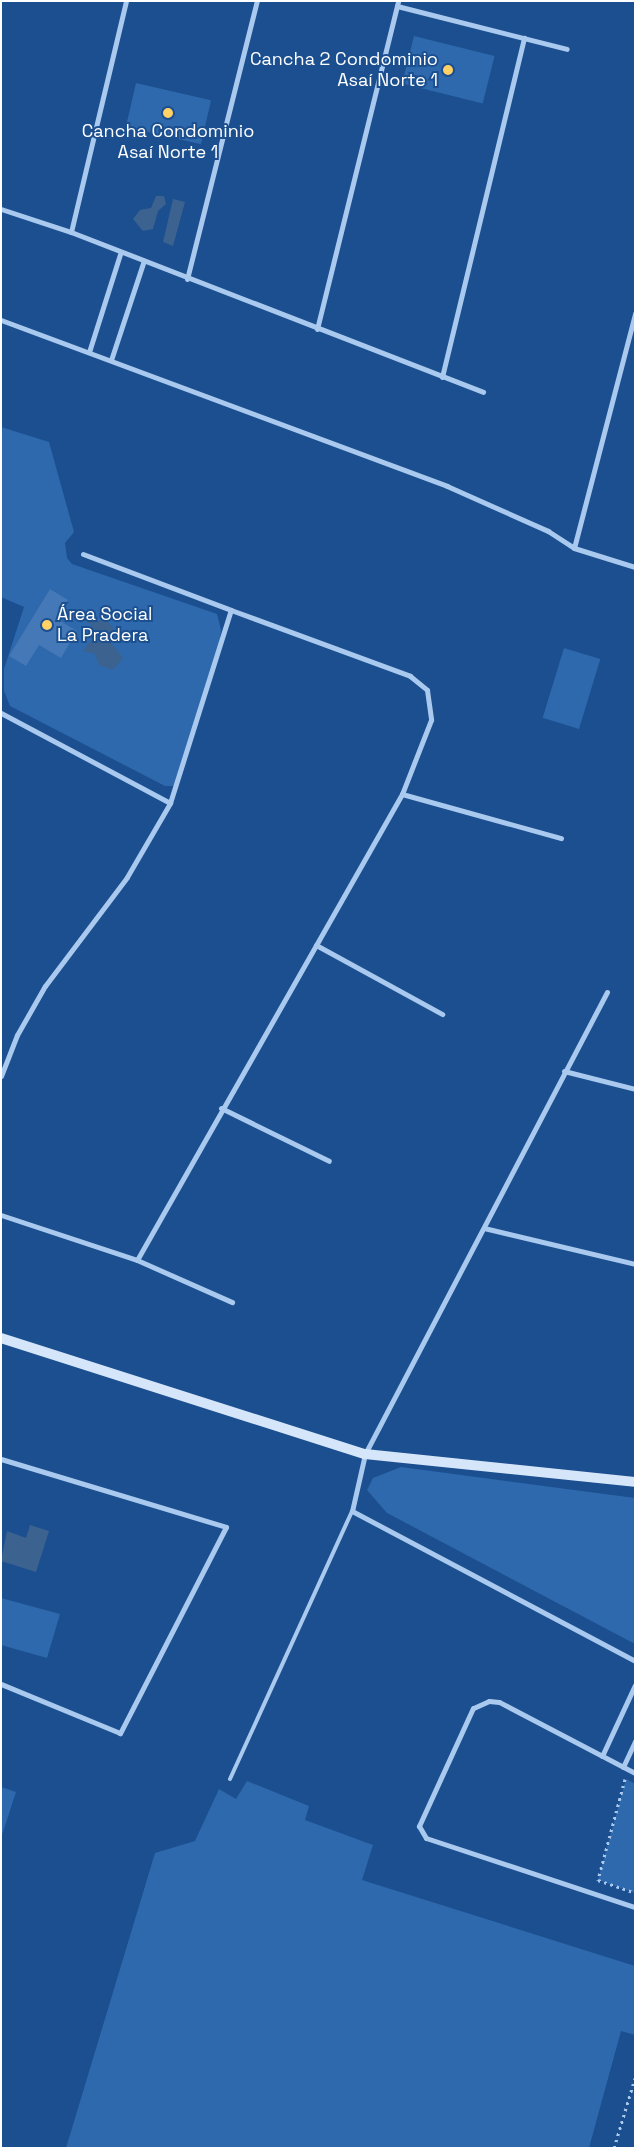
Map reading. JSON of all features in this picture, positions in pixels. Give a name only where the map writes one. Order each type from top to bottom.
[{"type":"street","points":[[71,232],[126,1]]},
{"type":"street","points":[[187,279],[257,1]]},
{"type":"street","points":[[317,329],[398,4],[567,49]]},
{"type":"street","points":[[442,377],[524,38]]},
{"type":"street","points":[[1,209],[71,232],[143,263],[483,392]]},
{"type":"street","points":[[89,352],[120,254]]},
{"type":"street","points":[[111,360],[143,263]]},
{"type":"street","points":[[574,548],[635,314]]},
{"type":"street","points":[[1,320],[455,490],[548,531],[574,548],[635,567]]},
{"type":"street","points":[[83,554],[410,676],[427,690],[431,720],[402,794],[137,1260]]},
{"type":"street","points":[[1,1076],[17,1035],[45,986],[127,877],[170,803],[231,610]]},
{"type":"street","points":[[1,713],[170,803]]},
{"type":"street","points":[[402,794],[561,838]]},
{"type":"street","points":[[316,945],[442,1014]]},
{"type":"street","points":[[607,992],[365,1454],[352,1511],[635,1661]]},
{"type":"street","points":[[564,1071],[635,1089]]},
{"type":"street","points":[[222,1108],[328,1162]]},
{"type":"street","points":[[1,1215],[137,1260],[232,1302]]},
{"type":"street","points":[[484,1228],[635,1264]]},
{"type":"street","points":[[1,1338],[365,1454],[635,1482]]},
{"type":"street","points":[[1,1459],[226,1527],[120,1733],[1,1684]]},
{"type":"street","points":[[602,1756],[635,1685]]},
{"type":"street","points":[[635,1773],[499,1702],[481,1704],[473,1708],[419,1826],[426,1838],[635,1907]]},
{"type":"street","points":[[623,1767],[635,1741]]},
{"type":"lane","points":[[230,1779],[352,1511]]},
{"type":"path","points":[[626,1779],[598,1880],[635,1893]]},
{"type":"path","points":[[614,2148],[635,2078]]},
{"type":"shaded area","name":"Cancha 2 Condominio Asaí Norte 1","points":[[414,36],[495,56],[483,104],[402,84]]},
{"type":"shaded area","name":"Cancha Condominio Asaí Norte 1","points":[[136,83],[211,100],[201,144],[126,127]]},
{"type":"shaded area","points":[[156,196],[164,196],[166,204],[158,211],[153,229],[143,231],[133,219],[140,210],[151,208]]},
{"type":"shaded area","points":[[173,199],[185,202],[173,246],[163,242]]},
{"type":"shaded area","points":[[1,427],[49,442],[74,532],[65,543],[67,558],[72,564],[217,614],[221,630],[218,655],[183,771],[174,786],[165,786],[10,706],[4,691],[4,669],[24,607],[1,597]]},
{"type":"shaded area","points":[[91,609],[97,621],[107,621],[113,628],[112,644],[123,658],[113,670],[99,665],[95,654],[83,651],[91,640],[91,625],[80,616]]},
{"type":"shaded area","points":[[564,648],[600,659],[579,729],[543,718]]},
{"type":"shaded area","points":[[401,1467],[635,1498],[635,1644],[387,1513],[367,1490],[373,1478]]},
{"type":"shaded area","points":[[30,1525],[49,1531],[36,1572],[1,1561],[7,1531],[26,1538]]},
{"type":"shaded area","points":[[1,1598],[60,1614],[47,1658],[1,1645]]},
{"type":"shaded area","points":[[626,1779],[635,1784],[635,1893],[598,1880]]},
{"type":"shaded area","points":[[247,1781],[309,1806],[305,1820],[373,1845],[362,1880],[635,1966],[635,2035],[621,2031],[589,2148],[66,2148],[155,1853],[195,1841],[219,1789],[236,1799]]},
{"type":"shaded area","points":[[1,1787],[16,1792],[1,1838]]},
{"type":"building","name":"Área Social La Pradera","points":[[50,589],[68,600],[57,619],[77,631],[61,658],[39,645],[26,666],[9,656]]},
{"type":"place","name":"Cancha 2 Condominio Asaí Norte 1","points":[[448,70]]},
{"type":"place","name":"Cancha Condominio Asaí Norte 1","points":[[168,113]]},
{"type":"place","name":"Área Social La Pradera","points":[[47,625]]}]
